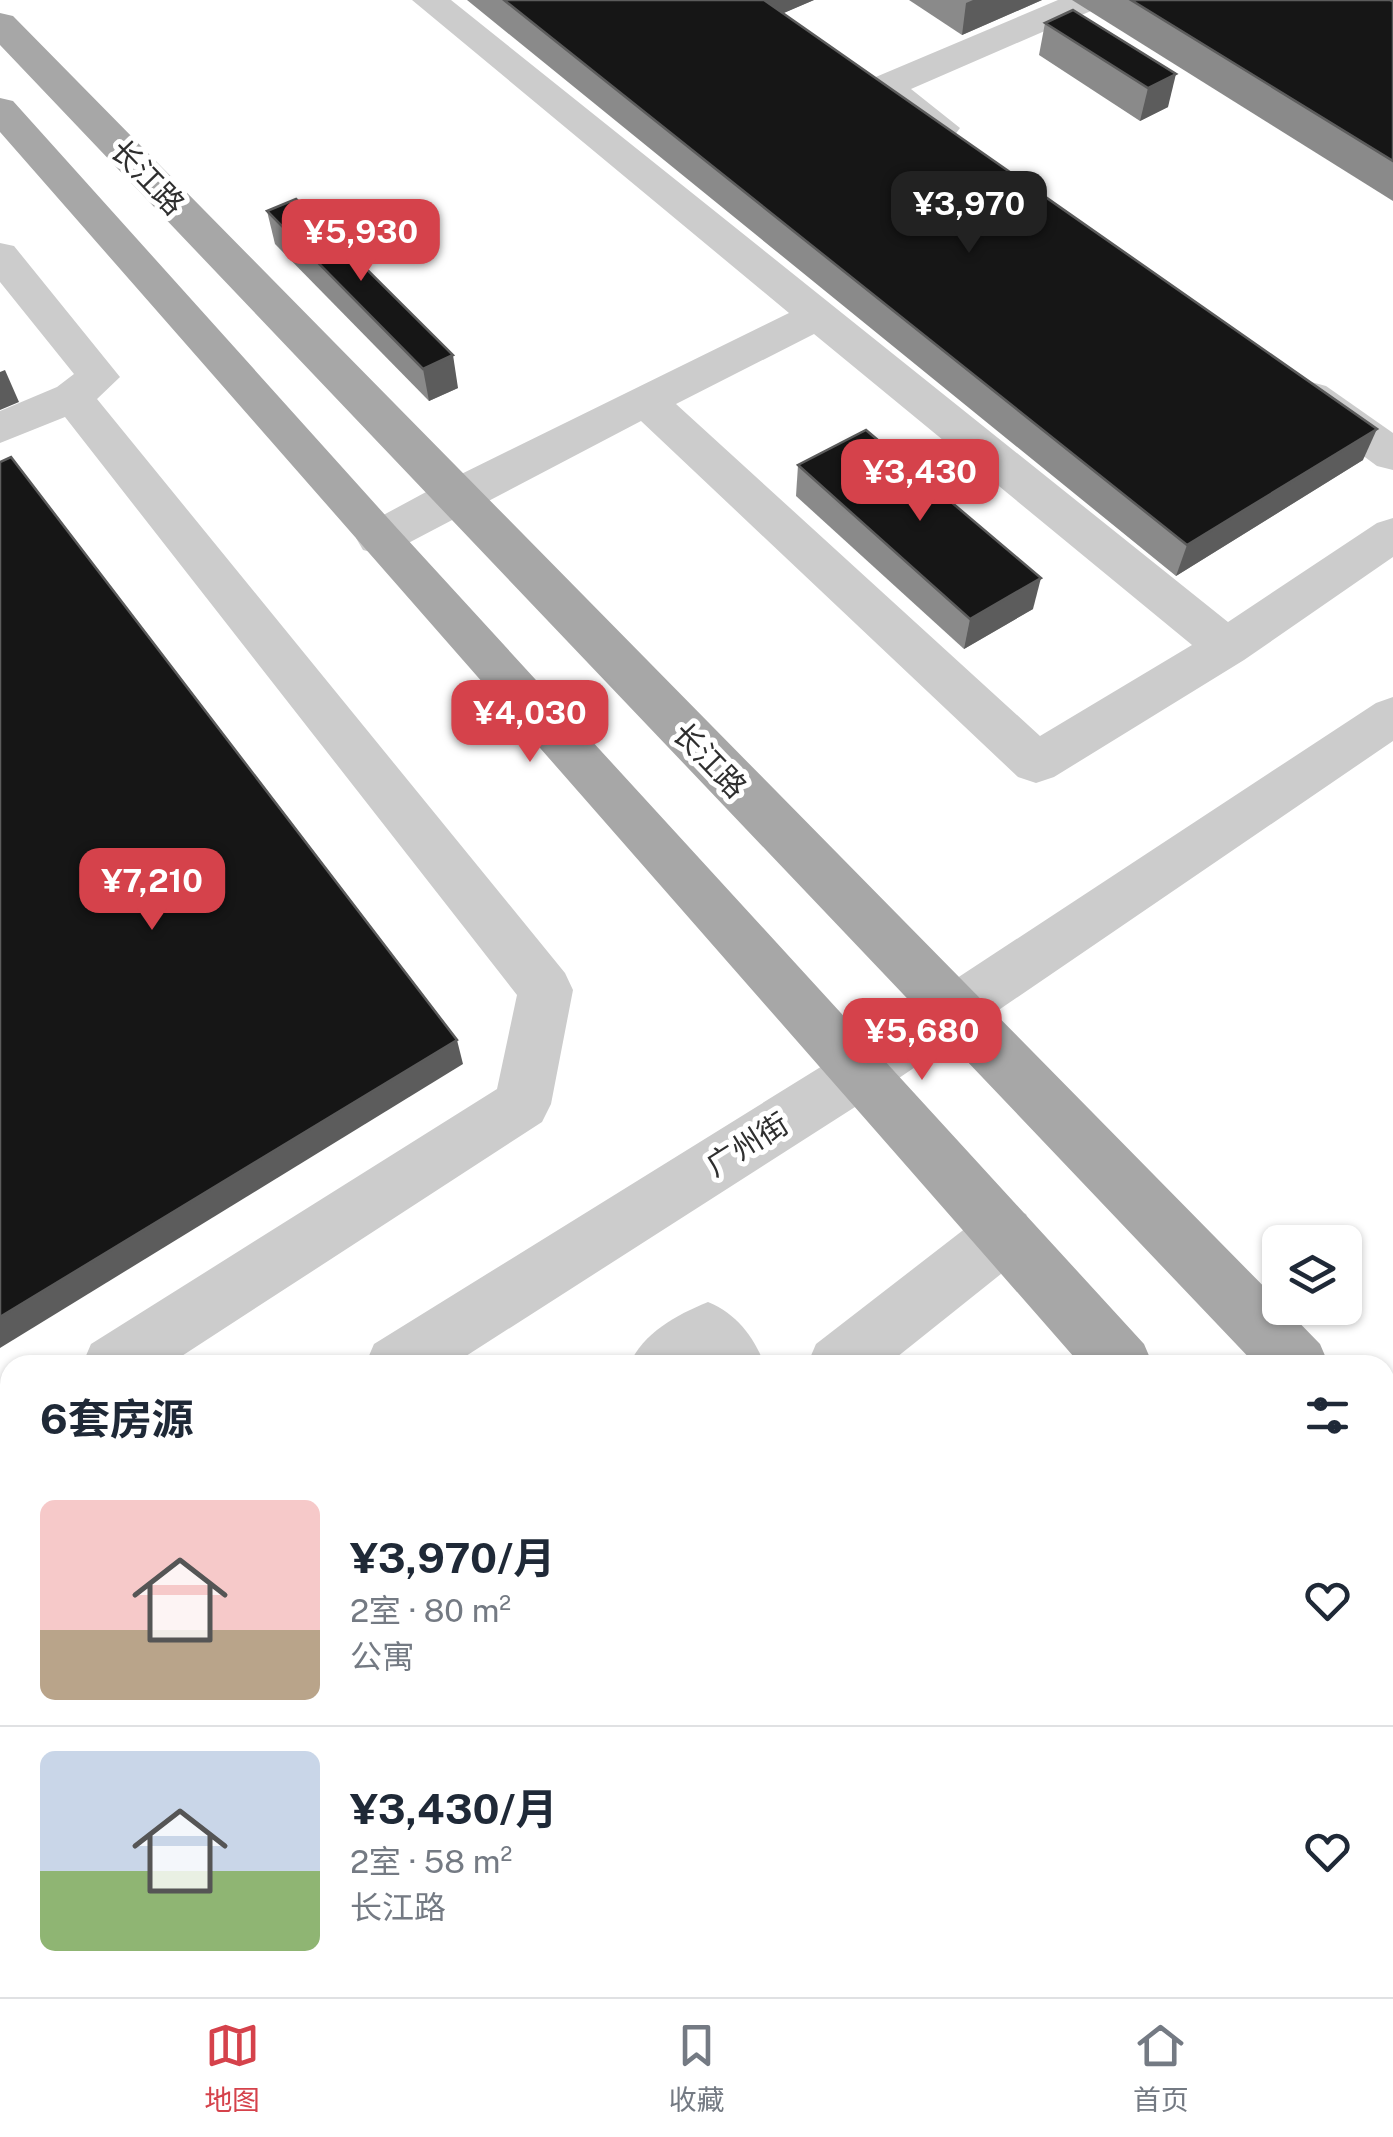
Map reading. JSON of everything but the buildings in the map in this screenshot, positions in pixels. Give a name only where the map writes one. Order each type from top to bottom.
[{"type":"main road","name":"长江路","points":[[0,24],[1288,1355]]},
{"type":"main road","points":[[0,109],[379,538],[1113,1355]]},
{"type":"street","points":[[430,0],[1227,647]]},
{"type":"street","points":[[964,144],[884,87],[1088,0]]},
{"type":"street","points":[[0,255],[99,377],[72,397],[0,428]]},
{"type":"street","points":[[379,538],[455,496],[817,316]]},
{"type":"street","points":[[1282,375],[1393,455]]},
{"type":"street","points":[[72,397],[546,990],[522,1104],[128,1355]]},
{"type":"street","points":[[646,401],[1036,763],[1227,647],[1393,534]]},
{"type":"street","name":"广州街","points":[[412,1355],[860,1073],[1393,716]]},
{"type":"street","points":[[851,1355],[1006,1234]]},
{"type":"street","points":[[675,1355],[708,1332],[726,1355]]}]
